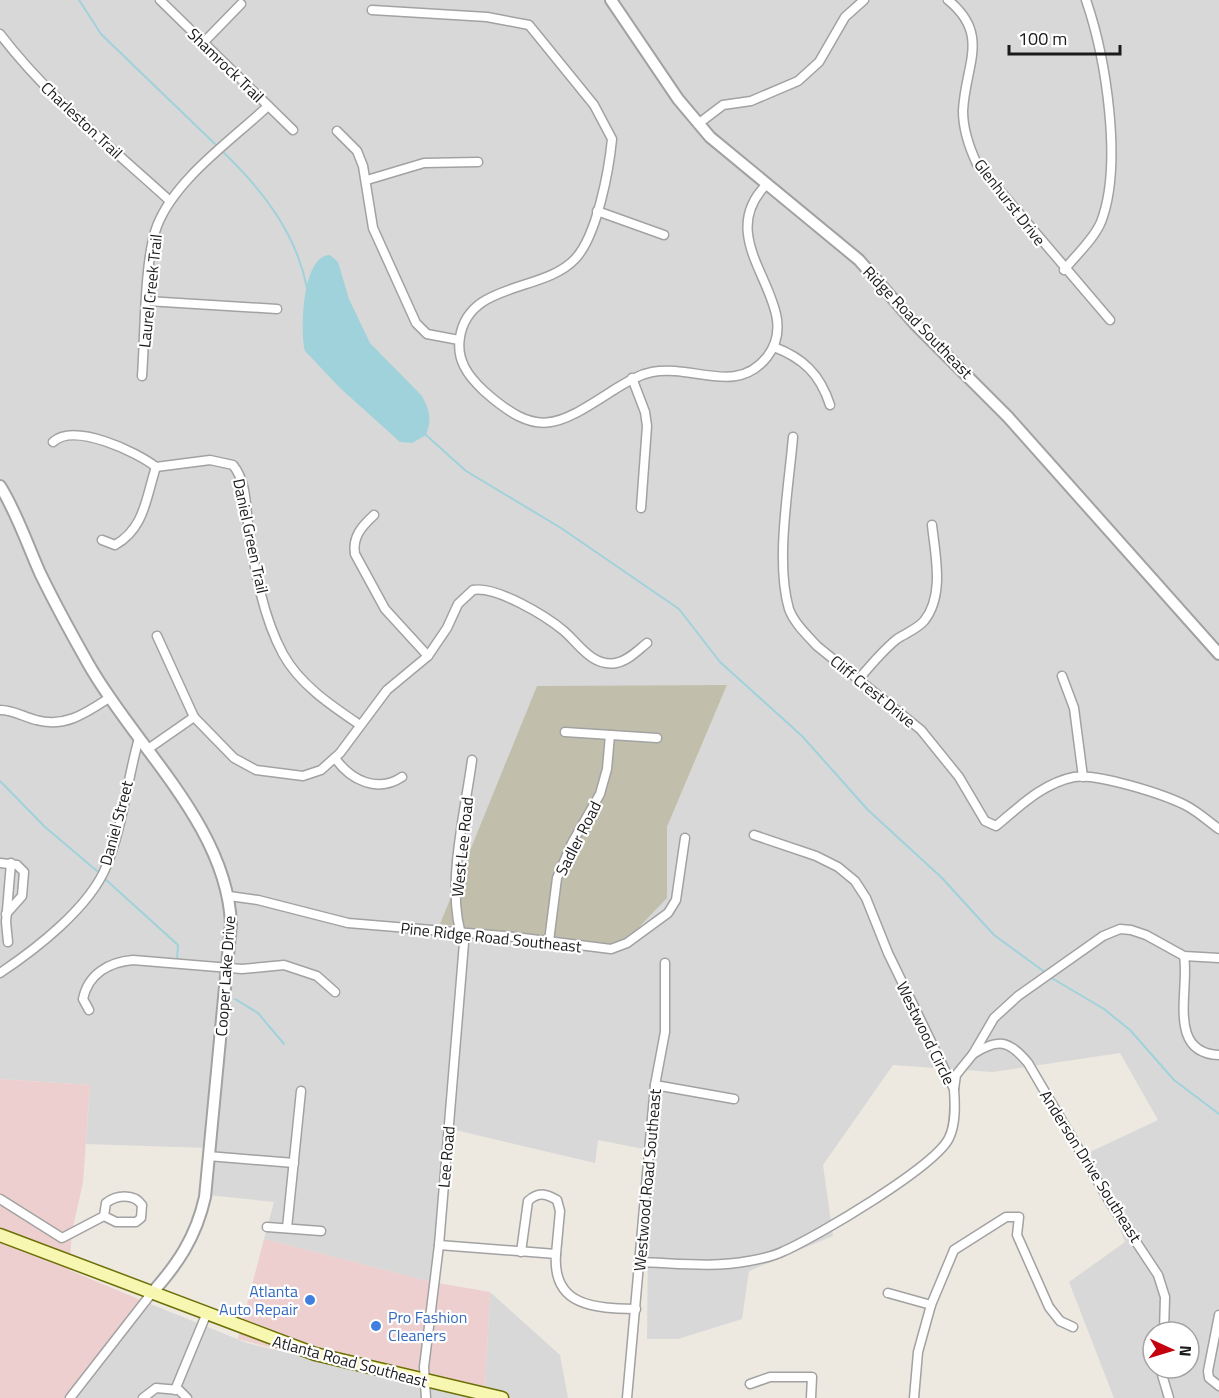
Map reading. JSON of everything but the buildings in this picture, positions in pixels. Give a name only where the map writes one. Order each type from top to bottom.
[{"type":"main road","name":"Atlanta Road Southeast","points":[[0,1235],[206,1316],[315,1354],[425,1382],[502,1398]]},
{"type":"street","name":"Shamrock Trail","points":[[160,0],[293,130]]},
{"type":"street","name":"Ridge Road Southeast","points":[[611,0],[660,74],[698,124],[722,149],[859,260],[910,318],[994,402],[1219,654]]},
{"type":"street","points":[[698,124],[723,105],[750,100],[798,81],[819,62],[845,17],[864,0]]},
{"type":"street","name":"Glenhurst Drive","points":[[948,0],[968,20],[974,36],[963,110],[969,146],[977,164],[1064,270],[1110,320]]},
{"type":"street","points":[[1064,270],[1100,225],[1112,174],[1101,59],[1086,0]]},
{"type":"street","points":[[203,43],[241,4]]},
{"type":"street","points":[[372,10],[487,17],[530,25],[594,105],[612,139],[597,211],[583,247],[570,265],[477,305],[462,328],[459,340],[461,362],[472,381],[506,411],[526,421],[548,423],[559,421],[589,406],[632,378],[650,372],[672,370],[730,379],[741,377],[759,365],[774,346],[777,321],[746,229],[749,207],[766,184]]},
{"type":"street","name":"Charleston Trail","points":[[0,34],[21,62],[50,91],[170,201]]},
{"type":"street","name":"Laurel Creek Trail","points":[[142,376],[147,301],[156,227],[170,201],[186,182],[268,106]]},
{"type":"street","points":[[337,131],[357,151],[367,180],[374,228],[416,323],[427,334],[459,340]]},
{"type":"street","points":[[367,180],[424,163],[478,162]]},
{"type":"street","points":[[597,211],[664,235]]},
{"type":"street","points":[[147,301],[277,309]]},
{"type":"street","points":[[774,346],[804,362],[817,376],[830,405]]},
{"type":"street","points":[[632,378],[645,412],[647,426],[641,508]]},
{"type":"street","points":[[53,442],[58,437],[94,438],[136,455],[156,467],[144,510],[135,529],[115,545],[102,540]]},
{"type":"street","name":"Cliff Crest Drive","points":[[793,437],[784,553],[785,585],[790,610],[802,631],[817,646],[921,730],[953,769],[990,826],[996,826],[1047,787],[1074,777],[1083,777],[1122,784],[1161,796],[1186,806],[1219,829]]},
{"type":"street","name":"Daniel Green Trail","points":[[156,467],[210,459],[233,465],[242,480],[254,562],[262,593],[284,655],[314,691],[335,710],[360,725]]},
{"type":"street","name":"Cooper Lake Drive","points":[[0,486],[58,609],[109,698],[190,810],[222,875],[229,896],[231,924],[206,1188],[198,1226],[179,1261],[151,1294]]},
{"type":"street","points":[[374,515],[359,531],[353,545],[355,554],[385,609],[428,656]]},
{"type":"street","points":[[858,680],[897,640],[924,621],[930,610],[937,571],[932,525]]},
{"type":"street","points":[[157,636],[194,717],[234,758],[256,770],[303,776],[321,770],[335,758],[387,690],[428,656],[447,628],[458,604],[467,593],[478,589],[502,595],[561,629],[590,657],[601,662],[617,663],[647,643]]},
{"type":"street","points":[[1062,676],[1074,708],[1083,777]]},
{"type":"street","points":[[0,710],[56,723],[78,718],[109,698]]},
{"type":"street","points":[[148,749],[194,717]]},
{"type":"street","points":[[564,732],[657,738]]},
{"type":"street","name":"Sadler Road","points":[[549,942],[556,879],[572,843],[600,794],[607,769],[610,735]]},
{"type":"street","name":"Daniel Street","points":[[0,973],[55,930],[92,891],[101,875],[115,836],[139,738]]},
{"type":"street","points":[[335,758],[350,775],[372,785],[391,784],[402,777]]},
{"type":"street","name":"West Lee Road","points":[[460,933],[456,920],[458,864],[472,760]]},
{"type":"street","name":"Westwood Circle","points":[[640,1262],[749,1262],[783,1252],[822,1232],[941,1150],[949,1138],[953,1121],[954,1089],[916,1013],[866,898],[855,881],[838,867],[816,856],[754,835]]},
{"type":"street","name":"Pine Ridge Road Southeast","points":[[229,896],[258,900],[348,923],[611,949],[627,944],[668,913],[676,900],[685,838]]},
{"type":"street","points":[[0,863],[11,863],[21,867],[24,886],[19,902],[6,914]]},
{"type":"street","points":[[8,942],[6,914],[11,863]]},
{"type":"street","points":[[954,1089],[956,1075],[973,1054],[994,1018],[1010,1003],[1103,936],[1120,929],[1131,930],[1164,944],[1184,956],[1219,958]]},
{"type":"street","name":"Lee Road","points":[[426,1398],[424,1367],[439,1245],[464,943],[460,933]]},
{"type":"street","points":[[1184,956],[1183,1026],[1190,1041],[1201,1051],[1219,1055]]},
{"type":"street","points":[[89,1010],[83,999],[84,991],[93,978],[118,961],[133,960],[227,968],[284,966],[317,975],[335,992]]},
{"type":"street","name":"Westwood Road Southeast","points":[[627,1398],[655,1085],[665,1032],[665,963]]},
{"type":"street","name":"Anderson Drive Southeast","points":[[973,1054],[988,1044],[1000,1043],[1019,1052],[1028,1063],[1111,1204],[1158,1275],[1166,1297],[1165,1320]]},
{"type":"street","points":[[655,1085],[734,1100]]},
{"type":"street","points":[[287,1228],[301,1091]]},
{"type":"street","points":[[208,1156],[294,1163]]},
{"type":"street","points":[[520,1252],[528,1201],[535,1194],[547,1193],[557,1200],[560,1212],[556,1274],[568,1296],[584,1304],[636,1309]]},
{"type":"street","points":[[112,1197],[133,1198],[142,1205],[141,1218],[136,1222],[116,1222],[104,1216],[106,1203],[112,1197]]},
{"type":"street","points":[[0,1199],[58,1237],[65,1238],[104,1216]]},
{"type":"street","points":[[914,1398],[918,1352],[931,1305],[954,1250],[1006,1217],[1019,1217],[1017,1235],[1049,1306],[1060,1321],[1073,1327]]},
{"type":"street","points":[[267,1227],[321,1231]]},
{"type":"street","points":[[439,1245],[556,1254]]},
{"type":"street","points":[[888,1293],[931,1305]]},
{"type":"street","points":[[70,1398],[151,1294]]},
{"type":"street","points":[[1219,1315],[1208,1371],[1209,1378],[1219,1386]]},
{"type":"street","points":[[175,1390],[206,1316]]},
{"type":"street","points":[[750,1384],[770,1377],[812,1377],[811,1398]]},
{"type":"street","points":[[1164,1380],[1169,1398]]},
{"type":"street","points":[[143,1398],[156,1388],[175,1390],[187,1398]]},
{"type":"shaded area","points":[[0,0],[1219,0],[1219,1398],[1114,1398],[1069,1282],[1125,1242],[1090,1152],[1158,1120],[1120,1053],[993,1072],[893,1065],[823,1165],[833,1236],[749,1271],[742,1319],[678,1339],[647,1339],[649,1150],[598,1140],[595,1163],[447,1128],[432,1282],[264,1239],[274,1202],[208,1195],[210,1148],[86,1144],[90,1085],[0,1079]],"holes":[[[727,685],[667,827],[667,898],[453,925],[441,924]]]},
{"type":"shaded area","points":[[727,685],[667,827],[667,898],[618,949],[440,924],[537,686]]},
{"type":"shaded area","points":[[0,1079],[90,1085],[83,1182],[72,1232],[69,1270],[143,1301],[72,1398],[0,1398]]},
{"type":"shaded area","points":[[264,1239],[432,1282],[490,1292],[485,1390],[329,1363],[238,1339]]},
{"type":"shaded area","points":[[490,1292],[560,1355],[568,1398],[72,1398],[143,1301],[247,1343],[329,1363],[485,1389]]},
{"type":"water","points":[[330,255],[338,262],[349,299],[370,343],[422,396],[427,406],[429,424],[426,435],[412,443],[400,442],[340,388],[305,351],[303,312],[308,280],[321,258]]},
{"type":"waterway","points":[[79,0],[101,34],[217,146]]},
{"type":"waterway","points":[[221,150],[250,180],[275,212],[295,248],[307,288]]},
{"type":"waterway","points":[[426,435],[466,471],[561,528],[679,609],[720,662],[802,736],[868,810],[942,878],[994,935],[1046,973]]},
{"type":"waterway","points":[[0,781],[45,827],[97,871]]},
{"type":"waterway","points":[[104,878],[178,945],[177,959]]},
{"type":"waterway","points":[[1050,977],[1104,1009],[1130,1030],[1174,1080],[1219,1114]]},
{"type":"waterway","points":[[235,999],[258,1013],[284,1044]]},
{"type":"place","name":"Atlanta Auto Repair","points":[[310,1300]]},
{"type":"place","name":"Pro Fashion Cleaners","points":[[376,1326]]}]
